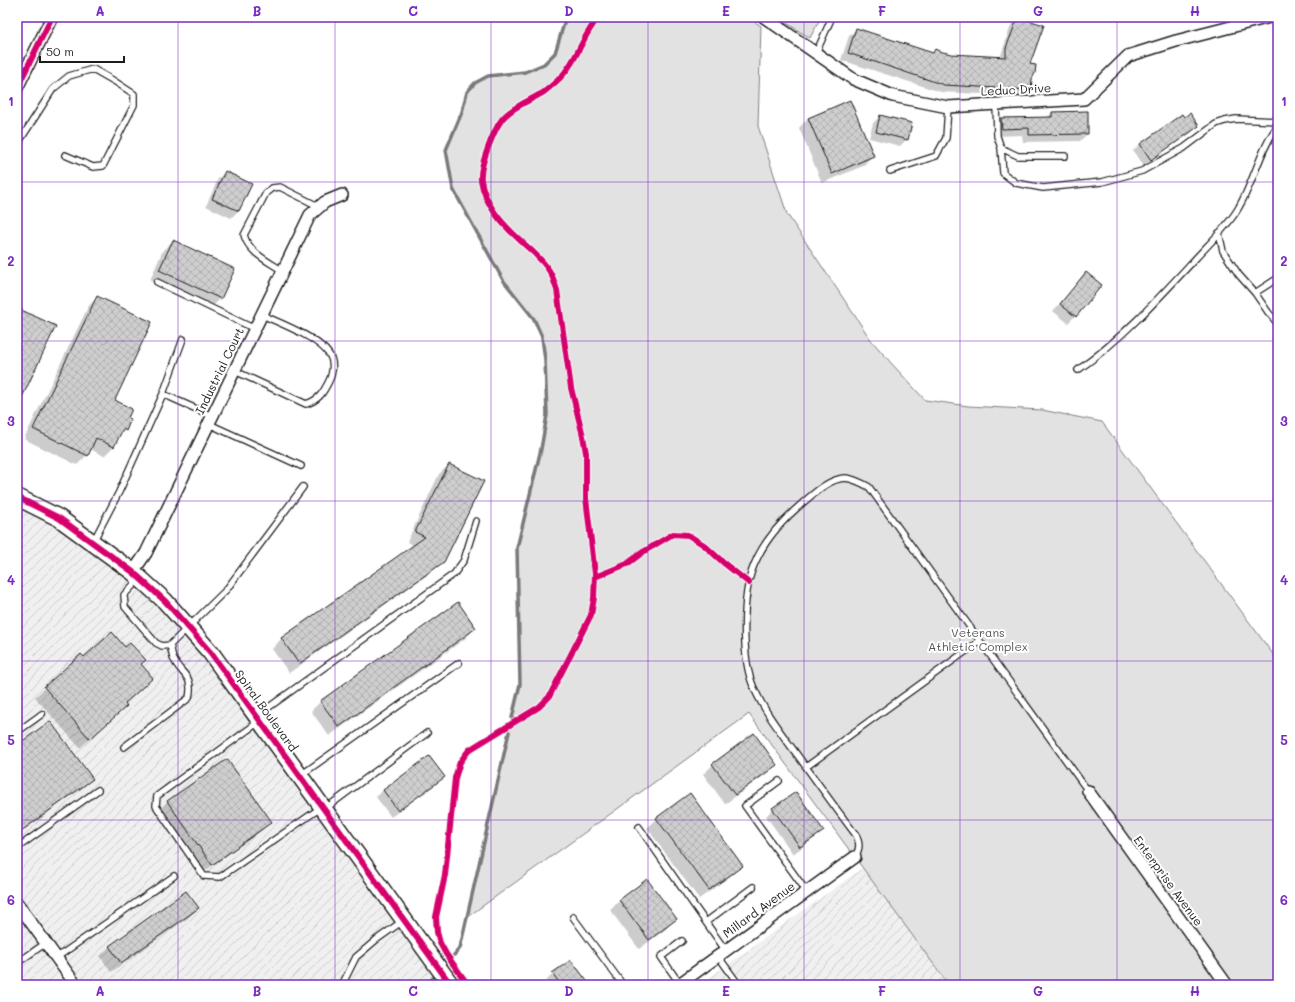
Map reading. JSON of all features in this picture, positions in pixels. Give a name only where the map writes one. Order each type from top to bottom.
[{"type":"street","points":[[17,88],[52,17]]},
{"type":"street","name":"Leduc Drive","points":[[764,17],[853,79],[892,96],[948,107],[1084,99],[1128,56],[1176,41],[1270,17]]},
{"type":"street","name":"Industrial Court","points":[[137,575],[146,553],[310,215],[325,202],[342,195]]},
{"type":"street","name":"Spiral Boulevard","points":[[17,497],[59,518],[137,575],[165,601],[211,653],[451,985]]},
{"type":"street","name":"Enterprise Avenue","points":[[1088,791],[1227,985]]},
{"type":"street","name":"Millard Avenue","points":[[679,984],[855,857]]},
{"type":"street","points":[[17,903],[76,985]]},
{"type":"lane","points":[[816,53],[832,17]]},
{"type":"lane","points":[[17,145],[54,89],[69,76],[92,69],[134,94],[134,105],[103,166],[92,167],[65,155]]},
{"type":"lane","points":[[996,104],[997,136],[1001,148],[1003,173],[1016,183],[1043,188],[1102,182],[1142,171],[1184,148],[1216,124],[1225,121],[1236,119],[1278,121]]},
{"type":"lane","points":[[890,171],[936,156],[946,138],[948,107]]},
{"type":"lane","points":[[1078,370],[1101,354],[1156,302],[1219,233],[1239,208],[1270,136],[1278,125]]},
{"type":"lane","points":[[1001,148],[1018,156],[1065,156]]},
{"type":"lane","points":[[283,271],[253,251],[246,244],[244,235],[266,193],[272,188],[280,187],[320,206]]},
{"type":"lane","points":[[1219,233],[1223,251],[1239,275],[1255,292],[1278,324]]},
{"type":"lane","points":[[1255,292],[1278,278]]},
{"type":"lane","points":[[157,282],[255,329]]},
{"type":"lane","points":[[235,371],[306,404],[314,402],[322,395],[332,374],[331,358],[316,341],[294,329],[262,315]]},
{"type":"lane","points":[[93,542],[119,492],[163,394],[182,339]]},
{"type":"lane","points":[[163,394],[301,466]]},
{"type":"lane","points":[[855,857],[860,849],[859,841],[856,835],[766,712],[753,686],[745,654],[744,622],[747,592],[753,566],[765,544],[780,524],[798,507],[823,487],[835,480],[846,478],[858,481],[869,487],[1088,791]]},
{"type":"lane","points":[[137,575],[124,595],[125,607],[156,643],[162,646],[170,645],[226,590],[303,487]]},
{"type":"lane","points":[[426,733],[323,808],[220,877],[204,876],[156,806],[157,796],[258,718],[454,574],[464,560],[476,521]]},
{"type":"lane","points":[[806,767],[980,641]]},
{"type":"lane","points":[[124,747],[189,698],[191,688],[188,679],[174,658],[170,645]]},
{"type":"lane","points":[[300,776],[459,663]]},
{"type":"lane","points":[[17,732],[42,714]]},
{"type":"lane","points":[[779,781],[746,806],[807,892]]},
{"type":"lane","points":[[17,848],[98,790]]},
{"type":"lane","points":[[639,827],[706,922],[739,985]]},
{"type":"lane","points":[[56,958],[174,876]]},
{"type":"lane","points":[[706,922],[753,887]]},
{"type":"lane","points":[[573,917],[623,985]]},
{"type":"lane","points":[[342,985],[356,958],[376,940],[404,920]]},
{"type":"lane","points":[[679,984],[661,957],[682,941]]},
{"type":"lane","points":[[17,963],[46,943]]},
{"type":"shaded area","points":[[17,497],[165,601],[451,985],[17,985]]},
{"type":"shaded area","points":[[864,867],[949,985],[699,985]]},
{"type":"green space","name":"Veterans Athletic Complex","points":[[566,17],[748,17],[761,26],[758,126],[787,214],[871,340],[925,400],[968,406],[1042,410],[1102,422],[1278,661],[1278,985],[949,985],[749,714],[466,918],[520,684],[517,548],[541,449],[547,415],[545,360],[542,337],[534,319],[503,280],[453,189],[446,150],[462,112],[467,92],[475,83],[488,76],[525,72],[544,64],[555,53]]},
{"type":"green space","points":[[777,17],[821,17],[810,38]]},
{"type":"building","points":[[1018,17],[1044,25],[1030,64],[1036,65],[1031,90],[944,85],[848,53],[856,28],[933,53],[935,49],[951,54],[1006,57],[1006,48]]},
{"type":"building","points":[[850,100],[874,156],[832,174],[808,118]]},
{"type":"building","points":[[1088,111],[1088,134],[1029,135],[1029,128],[1002,129],[1001,118],[1052,117],[1052,112]]},
{"type":"building","points":[[1190,113],[1199,126],[1151,160],[1140,144],[1182,114],[1184,117]]},
{"type":"building","points":[[880,115],[912,123],[908,140],[876,132]]},
{"type":"building","points":[[225,171],[252,184],[239,211],[212,199]]},
{"type":"building","points":[[173,240],[235,269],[221,299],[159,270]]},
{"type":"building","points":[[1086,272],[1102,285],[1076,317],[1060,304]]},
{"type":"building","points":[[97,296],[152,322],[115,400],[132,409],[128,418],[131,419],[126,431],[123,429],[114,447],[96,438],[88,456],[33,429]]},
{"type":"building","points":[[17,308],[56,326],[17,408]]},
{"type":"building","points":[[449,464],[484,481],[444,562],[299,664],[281,638],[425,537],[415,532]]},
{"type":"building","points":[[458,602],[476,628],[339,727],[320,701]]},
{"type":"building","points":[[112,632],[125,647],[130,643],[146,660],[141,664],[153,678],[125,703],[127,706],[90,739],[44,687],[81,654],[84,657]]},
{"type":"building","points":[[50,721],[93,779],[17,834],[17,745]]},
{"type":"building","points":[[754,733],[777,765],[735,795],[712,764]]},
{"type":"building","points":[[429,756],[445,777],[398,811],[383,790]]},
{"type":"building","points":[[227,759],[272,822],[212,865],[167,801]]},
{"type":"building","points":[[796,792],[824,831],[800,847],[772,808]]},
{"type":"building","points":[[690,793],[743,866],[709,890],[656,818]]},
{"type":"building","points":[[647,879],[677,919],[649,940],[619,900]]},
{"type":"building","points":[[186,891],[199,908],[121,963],[109,946]]},
{"type":"building","points":[[571,960],[590,985],[561,985],[552,973]]},
{"type":"waterway","points":[[512,718],[520,684],[517,548],[541,449],[547,415],[545,360],[542,337],[534,319],[503,280],[453,189],[446,150],[462,112],[467,92],[475,83],[488,76],[525,72],[544,64],[555,53],[566,17]]},
{"type":"waterway","points":[[454,955],[460,948],[509,732]]},
{"type":"waterway","points":[[427,985],[438,972]]},
{"type":"cycle path","points":[[17,88],[52,17]]},
{"type":"cycle path","points":[[468,985],[440,943],[437,932],[436,917],[445,875],[455,778],[460,762],[469,750],[539,707],[549,697],[591,615],[594,598],[595,574],[586,498],[586,453],[571,388],[557,290],[553,278],[546,266],[508,229],[492,209],[483,189],[481,180],[482,166],[488,146],[501,121],[514,109],[544,92],[560,78],[566,71],[588,32],[599,17]]},
{"type":"cycle path","points":[[17,497],[59,518],[133,572],[165,601],[211,653],[451,985]]},
{"type":"cycle path","points":[[595,577],[627,564],[643,552],[673,534],[688,535],[704,545],[749,583]]}]
